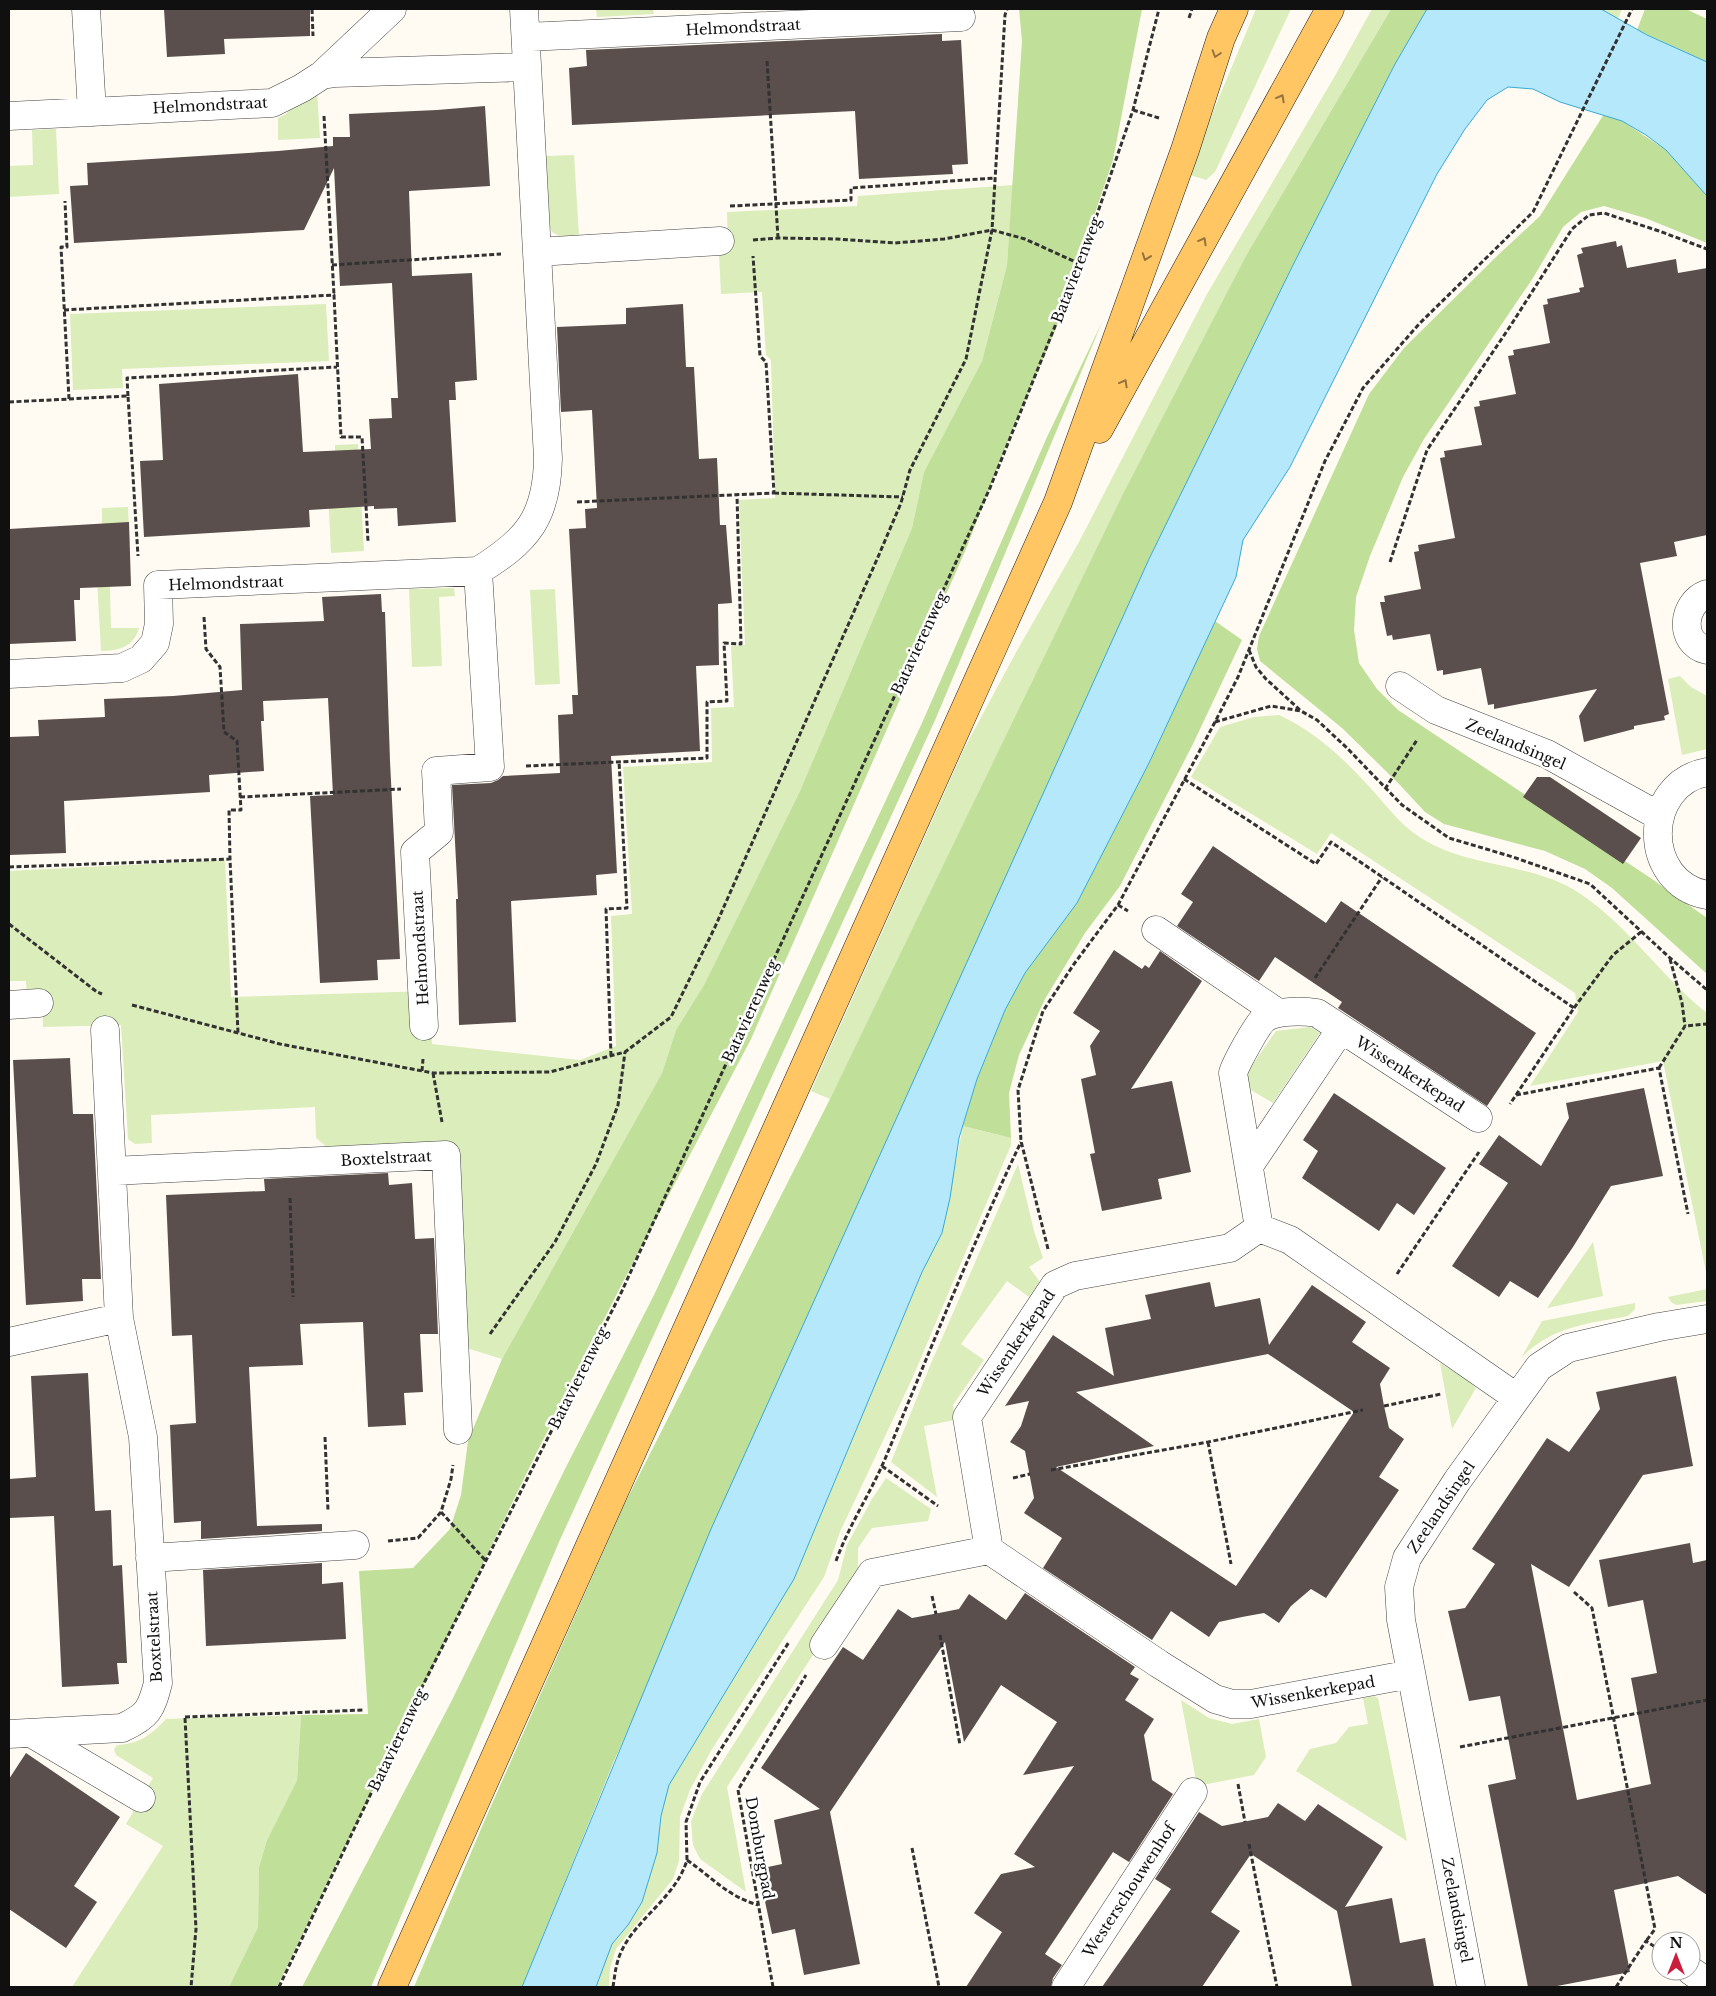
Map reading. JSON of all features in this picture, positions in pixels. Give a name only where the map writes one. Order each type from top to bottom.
[{"type":"main road","points":[[392,1987],[1058,502],[1185,150],[1221,38],[1234,9]]},
{"type":"main road","points":[[1058,502],[1330,9]]},
{"type":"street","points":[[86,9],[92,112]]},
{"type":"street","name":"Helmondstraat","points":[[9,116],[272,103],[302,88],[322,75],[392,9]]},
{"type":"street","name":"Helmondstraat","points":[[9,674],[122,668],[141,659],[155,643],[159,624],[158,586],[478,571],[502,556],[534,522],[544,503],[548,482],[548,458],[524,9]]},
{"type":"street","name":"Helmondstraat","points":[[526,37],[961,16]]},
{"type":"street","name":"Helmondstraat","points":[[322,75],[527,67]]},
{"type":"street","points":[[537,252],[720,241]]},
{"type":"street","points":[[436,787],[436,771],[490,767],[478,571]]},
{"type":"street","points":[[1703,595],[1689,610],[1686,628],[1696,644],[1707,650]]},
{"type":"street","name":"Zeelandsingel","points":[[1400,686],[1436,710],[1548,754],[1659,816]]},
{"type":"street","points":[[1705,896],[1673,877],[1662,858],[1656,837],[1659,816],[1669,796],[1685,781],[1707,772]]},
{"type":"street","name":"Helmondstraat","points":[[424,1026],[415,852],[438,832],[436,787]]},
{"type":"street","points":[[1156,930],[1278,1014]]},
{"type":"street","points":[[9,1004],[39,1003]]},
{"type":"street","name":"Wissenkerkepad","points":[[1278,1014],[1306,1012],[1317,1014],[1486,1124]]},
{"type":"street","points":[[1278,1014],[1264,1019],[1236,1062],[1233,1072],[1259,1228],[1290,1240],[1516,1397]]},
{"type":"street","name":"Wissenkerkepad","points":[[1249,1166],[1341,1029]]},
{"type":"street","name":"Boxtelstraat","points":[[20,1733],[122,1728],[139,1720],[152,1705],[158,1683],[143,1437],[119,1318],[105,1030]]},
{"type":"street","name":"Boxtelstraat","points":[[112,1171],[446,1155],[458,1430]]},
{"type":"street","name":"Wissenkerkepad","points":[[1259,1228],[1230,1248],[1075,1276],[1055,1285],[967,1417],[989,1550],[1159,1664],[1215,1699],[1232,1704],[1251,1704],[1411,1674]]},
{"type":"street","points":[[9,1342],[119,1318]]},
{"type":"street","name":"Zeelandsingel","points":[[1471,1987],[1401,1620],[1399,1587],[1406,1558],[1452,1488],[1539,1367],[1568,1348],[1707,1319]]},
{"type":"street","points":[[150,1558],[342,1545]]},
{"type":"street","points":[[824,1645],[872,1573],[989,1550]]},
{"type":"street","name":"Boxtelstraat","points":[[20,1733],[141,1798]]},
{"type":"street","name":"Westerschouwenhof","points":[[1066,1987],[1193,1792]]},
{"type":"path","points":[[1001,9],[1005,14]]},
{"type":"path","points":[[124,1003],[280,1044],[433,1073],[550,1072],[625,1052],[671,1017],[715,927],[903,497],[910,470],[966,359],[992,230],[1005,14],[1007,9]]},
{"type":"path","name":"Batavierenweg","points":[[279,1987],[413,1705],[621,1293],[990,488],[1080,264],[1133,110],[1159,9]]},
{"type":"path","points":[[1055,1285],[1021,1141],[1018,1090],[1043,1012],[1074,964],[1118,905],[1215,722],[1238,677],[1325,461],[1363,388],[1419,324],[1533,212],[1632,9]]},
{"type":"path","points":[[765,26],[778,238]]},
{"type":"path","points":[[322,75],[341,437],[362,436],[370,577]]},
{"type":"path","points":[[776,204],[852,200],[851,188],[995,178]]},
{"type":"path","points":[[65,201],[67,247],[60,247],[69,399]]},
{"type":"path","points":[[1390,562],[1427,450],[1511,325],[1572,228],[1589,215],[1604,213],[1659,230],[1707,249]]},
{"type":"path","points":[[720,241],[778,238],[894,243],[944,239],[992,230],[1025,239],[1080,264]]},
{"type":"path","points":[[752,240],[760,356],[766,362],[774,493]]},
{"type":"path","points":[[332,265],[537,252]]},
{"type":"path","points":[[64,310],[334,295]]},
{"type":"path","points":[[158,586],[139,567],[127,378],[337,367]]},
{"type":"path","points":[[9,402],[128,396]]},
{"type":"path","points":[[544,503],[774,493],[903,497]]},
{"type":"path","points":[[490,767],[707,758],[707,702],[728,701],[724,643],[741,644],[738,495]]},
{"type":"path","points":[[202,584],[206,649],[220,667],[224,732],[237,741],[241,810],[229,810],[238,1033]]},
{"type":"path","points":[[1249,650],[1256,667],[1266,679],[1301,711],[1316,720],[1347,748],[1402,806],[1449,838],[1513,857],[1590,884],[1707,990]]},
{"type":"path","points":[[1215,722],[1271,706],[1301,711]]},
{"type":"path","points":[[1385,789],[1436,710]]},
{"type":"path","points":[[611,1056],[606,909],[627,908],[619,761]]},
{"type":"path","points":[[1184,779],[1316,864],[1331,842],[1574,1008]]},
{"type":"path","points":[[240,798],[436,787]]},
{"type":"path","points":[[9,867],[230,859]]},
{"type":"path","points":[[1306,1012],[1305,993],[1382,877]]},
{"type":"path","points":[[9,924],[97,992],[104,995]]},
{"type":"path","points":[[1378,1302],[1486,1124],[1516,1095],[1574,1008],[1613,955],[1641,932]]},
{"type":"path","points":[[1670,958],[1686,1026],[1659,1068],[1688,1214]]},
{"type":"path","points":[[1686,1026],[1707,1024]]},
{"type":"path","points":[[456,1364],[480,1348],[556,1242],[596,1164],[618,1105],[625,1052]]},
{"type":"path","points":[[1516,1095],[1659,1068]]},
{"type":"path","points":[[433,1073],[441,1110],[446,1155]]},
{"type":"path","points":[[835,1562],[845,1535],[882,1466],[996,1193],[1021,1141]]},
{"type":"path","points":[[288,1162],[294,1297]]},
{"type":"path","points":[[1384,1406],[1441,1394]]},
{"type":"path","points":[[1051,1470],[1208,1442],[1363,1410]]},
{"type":"path","points":[[325,1437],[342,1545],[418,1538],[442,1512],[451,1479],[458,1430]]},
{"type":"path","points":[[1208,1442],[1231,1564]]},
{"type":"path","points":[[882,1466],[938,1506]]},
{"type":"path","points":[[442,1512],[486,1561]]},
{"type":"path","points":[[1574,1592],[1592,1608],[1612,1718],[1655,1929],[1616,1987]]},
{"type":"path","points":[[940,1635],[960,1745]]},
{"type":"path","points":[[613,1987],[616,1966],[623,1949],[672,1888],[687,1860],[686,1822],[700,1782],[792,1637]]},
{"type":"path","name":"Domburgpad","points":[[774,1987],[738,1790],[824,1645]]},
{"type":"path","points":[[1426,1754],[1707,1700]]},
{"type":"path","points":[[152,1705],[168,1716],[364,1710]]},
{"type":"path","points":[[185,1716],[196,1929],[192,1987]]},
{"type":"path","points":[[1238,1784],[1245,1822]]},
{"type":"path","points":[[1249,1844],[1277,1987]]},
{"type":"path","points":[[912,1848],[939,1987]]},
{"type":"path","points":[[687,1860],[727,1892],[740,1900],[758,1905]]},
{"type":"path","points":[[1646,1941],[1651,1944]]},
{"type":"green space","points":[[596,9],[653,9],[654,14],[597,17]]},
{"type":"green space","points":[[1019,9],[1142,9],[1113,160],[1055,331],[1009,438],[966,549],[751,1039],[624,1280],[536,1454],[277,1987],[229,1987],[258,1927],[259,1867],[267,1840],[297,1780],[301,1715],[368,1714],[359,1571],[413,1568],[450,1529],[461,1495],[468,1441],[502,1359],[662,1073],[676,1030],[704,985],[800,791],[912,528],[924,472],[982,361],[1007,265],[1022,41]]},
{"type":"green space","points":[[1256,9],[1291,9],[1215,172],[1206,180],[1187,174]]},
{"type":"green space","points":[[1372,9],[1391,9],[1247,254],[830,1099],[811,1091],[964,749],[1079,542],[1207,294]]},
{"type":"green space","points":[[1391,9],[1427,9],[1395,64],[1293,265],[1149,559],[614,1761],[522,1987],[414,1987],[484,1822],[624,1505],[830,1099],[1122,496],[1247,254]]},
{"type":"green space","points":[[1601,9],[1622,9],[1618,19]]},
{"type":"green space","points":[[1645,9],[1686,9],[1707,19],[1707,62],[1637,30]]},
{"type":"green space","points":[[317,92],[320,138],[278,140],[278,118],[286,114],[298,102]]},
{"type":"green space","points":[[1604,114],[1622,121],[1666,150],[1707,196],[1707,243],[1645,218],[1604,206],[1581,212],[1563,227],[1533,278],[1424,439],[1403,477],[1370,556],[1356,597],[1354,630],[1359,663],[1377,689],[1398,710],[1652,879],[1707,918],[1707,974],[1612,888],[1585,869],[1545,851],[1444,824],[1425,812],[1342,728],[1260,661],[1257,649],[1259,636],[1369,394],[1404,348],[1540,216]]},
{"type":"green space","points":[[56,129],[59,194],[9,197],[9,166],[33,165],[32,130]]},
{"type":"green space","points":[[574,155],[579,236],[561,237],[552,232],[550,227],[546,156]]},
{"type":"green space","points":[[1013,185],[1007,265],[982,361],[924,472],[912,528],[800,791],[704,985],[676,1030],[662,1073],[502,1359],[460,1346],[454,1146],[334,1153],[316,1138],[315,1107],[151,1115],[152,1143],[135,1144],[128,1139],[121,1025],[43,1027],[42,1000],[27,1000],[26,981],[9,981],[9,871],[225,860],[231,997],[429,991],[432,1044],[580,1060],[616,1046],[611,916],[632,914],[623,767],[712,762],[711,708],[734,707],[731,646],[745,645],[739,500],[775,498],[771,360],[766,355],[762,292],[721,294],[719,253],[728,252],[727,212],[857,206],[858,196]]},
{"type":"green space","points":[[326,304],[329,361],[122,369],[123,388],[73,390],[70,314]]},
{"type":"green space","points":[[1103,320],[936,718],[559,1542],[371,1987],[302,1987],[451,1702],[565,1469],[654,1295],[922,723],[1047,437]]},
{"type":"green space","points":[[358,444],[364,551],[331,553],[326,451],[335,451],[335,445]]},
{"type":"green space","points":[[128,507],[130,553],[110,587],[111,628],[139,628],[129,644],[119,649],[101,651],[94,524],[102,524],[102,508]]},
{"type":"green space","points":[[454,588],[455,596],[439,597],[442,666],[412,667],[409,589]]},
{"type":"green space","points":[[555,589],[560,684],[535,685],[530,590]]},
{"type":"green space","points":[[1215,621],[1242,640],[1193,744],[1120,886],[1085,933],[1045,999],[1019,1055],[1009,1093],[1011,1138],[963,1126],[977,1079],[1005,1010],[1025,973],[1077,903],[1149,763]]},
{"type":"green space","points":[[1680,676],[1691,687],[1707,696],[1707,749],[1682,755],[1668,679]]},
{"type":"green space","points":[[1279,715],[1307,730],[1331,749],[1354,770],[1414,834],[1458,855],[1554,880],[1571,888],[1590,901],[1625,931],[1673,982],[1707,1013],[1707,1277],[1663,1061],[1530,1086],[1578,1012],[1575,993],[1331,833],[1317,854],[1191,777],[1220,727],[1254,717]]},
{"type":"green space","points":[[1310,1027],[1320,1033],[1273,1103],[1251,1090],[1246,1074],[1276,1031]]},
{"type":"green space","points":[[963,1126],[1011,1138],[1011,1145],[912,1379],[840,1532],[824,1577],[712,1749],[690,1790],[680,1817],[679,1861],[673,1879],[616,1949],[610,1968],[609,1987],[596,1987],[612,1944],[628,1925],[642,1902],[657,1853],[661,1816],[669,1785],[794,1579],[922,1272],[942,1233]]},
{"type":"green space","points":[[1018,1164],[1034,1231],[1043,1258],[1029,1267],[1040,1282],[1029,1297],[1007,1281],[961,1344],[984,1360],[953,1405],[955,1420],[924,1426],[937,1497],[891,1462],[929,1368]]},
{"type":"green space","points":[[1593,1242],[1603,1296],[1547,1308]]},
{"type":"green space","points":[[1707,1289],[1707,1301],[1676,1305],[1668,1297]]},
{"type":"green space","points":[[1635,1303],[1635,1309],[1628,1316],[1584,1324],[1558,1333],[1533,1347],[1521,1358],[1542,1321]]},
{"type":"green space","points":[[1440,1363],[1476,1388],[1452,1429]]},
{"type":"green space","points":[[886,1478],[931,1509],[928,1521],[872,1528],[858,1548],[858,1575],[841,1612],[727,1787],[746,1892],[700,1859],[693,1845],[691,1821],[702,1794],[838,1580],[847,1545],[872,1499]]},
{"type":"green space","points":[[1374,1696],[1378,1698],[1407,1841],[1296,1771],[1310,1749],[1336,1743],[1349,1727],[1368,1724],[1363,1698]]},
{"type":"green space","points":[[1181,1700],[1209,1718],[1232,1724],[1259,1719],[1266,1757],[1254,1775],[1197,1786]]},
{"type":"green space","points":[[301,1715],[297,1780],[267,1840],[259,1867],[258,1927],[229,1987],[72,1987],[163,1846],[126,1824],[153,1778],[116,1755],[114,1749],[117,1745],[132,1743],[144,1738],[166,1719]]},
{"type":"water","points":[[1427,9],[1601,9],[1647,35],[1707,62],[1707,196],[1666,150],[1646,135],[1622,121],[1560,102],[1533,89],[1508,87],[1487,100],[1465,129],[1437,174],[1290,467],[1243,540],[1236,577],[1149,763],[1077,903],[1025,973],[1005,1010],[977,1079],[959,1138],[950,1198],[942,1233],[922,1272],[794,1579],[669,1785],[661,1816],[657,1853],[642,1902],[628,1925],[612,1944],[596,1987],[522,1987],[711,1529],[1149,559],[1293,265],[1395,64]]},
{"type":"building","points":[[164,9],[310,9],[310,36],[224,39],[225,54],[167,57]]},
{"type":"building","points":[[942,34],[942,41],[961,40],[968,164],[952,165],[953,174],[859,179],[855,111],[572,125],[569,68],[587,66],[586,50]]},
{"type":"building","points":[[485,106],[490,186],[409,191],[412,276],[472,273],[477,380],[455,382],[456,400],[449,400],[456,522],[398,526],[397,508],[374,509],[374,506],[309,510],[310,527],[144,537],[140,461],[163,460],[159,384],[298,374],[303,452],[371,449],[369,419],[392,418],[391,398],[398,398],[392,283],[340,286],[334,168],[304,230],[74,243],[70,186],[88,185],[87,163],[333,146],[333,137],[350,137],[349,114]]},
{"type":"building","points":[[1616,241],[1617,247],[1622,245],[1627,268],[1676,259],[1678,273],[1707,268],[1707,535],[1674,542],[1677,556],[1640,563],[1669,714],[1664,716],[1665,720],[1634,726],[1634,729],[1584,742],[1579,716],[1597,689],[1494,709],[1494,704],[1488,705],[1481,668],[1443,675],[1443,670],[1437,671],[1430,634],[1393,640],[1392,635],[1387,636],[1380,602],[1385,602],[1384,596],[1421,589],[1414,552],[1419,551],[1418,545],[1455,538],[1440,458],[1445,457],[1444,451],[1482,445],[1474,407],[1480,406],[1479,401],[1516,394],[1508,356],[1514,355],[1513,350],[1550,343],[1543,305],[1548,304],[1547,299],[1580,292],[1579,288],[1584,287],[1577,255],[1583,253],[1581,248]]},
{"type":"building","points":[[683,304],[686,367],[694,367],[699,459],[717,458],[720,525],[726,525],[732,603],[718,604],[719,665],[696,666],[700,751],[611,756],[617,873],[596,875],[597,895],[511,901],[516,1022],[459,1025],[456,899],[458,899],[452,785],[491,783],[503,776],[560,773],[558,715],[573,714],[572,695],[578,695],[569,529],[586,528],[585,509],[597,508],[592,410],[561,412],[557,327],[626,324],[626,308]]},
{"type":"building","points":[[129,522],[131,586],[80,588],[80,600],[74,600],[76,641],[9,644],[9,529]]},
{"type":"building","points":[[381,594],[382,612],[385,612],[400,959],[377,960],[378,980],[320,983],[310,796],[333,795],[328,698],[263,701],[264,721],[261,721],[264,771],[209,775],[210,792],[64,801],[66,853],[9,855],[9,737],[39,736],[38,720],[105,717],[104,699],[242,690],[240,624],[324,621],[322,597]]},
{"type":"building","points":[[1537,777],[1550,777],[1641,838],[1623,864],[1523,797]]},
{"type":"building","points":[[1213,846],[1326,923],[1341,901],[1536,1033],[1487,1106],[1338,1008],[1342,1002],[1275,957],[1259,981],[1177,926],[1193,902],[1181,894]]},
{"type":"building","points":[[1114,950],[1142,969],[1145,965],[1149,968],[1160,951],[1202,981],[1131,1089],[1172,1081],[1191,1172],[1158,1179],[1162,1199],[1102,1211],[1090,1154],[1095,1153],[1081,1079],[1096,1075],[1090,1046],[1100,1031],[1073,1013]]},
{"type":"building","points":[[70,1058],[73,1114],[93,1114],[101,1279],[82,1279],[83,1301],[26,1305],[13,1060]]},
{"type":"building","points":[[1644,1088],[1663,1176],[1611,1186],[1538,1298],[1510,1281],[1499,1297],[1452,1266],[1508,1183],[1479,1164],[1499,1135],[1541,1166],[1569,1118],[1566,1103]]},
{"type":"building","points":[[1334,1093],[1446,1168],[1414,1215],[1397,1203],[1379,1231],[1302,1178],[1318,1151],[1303,1140]]},
{"type":"building","points":[[388,1173],[389,1185],[412,1183],[415,1239],[434,1238],[438,1334],[420,1334],[423,1392],[404,1393],[406,1425],[368,1427],[363,1322],[300,1324],[303,1365],[249,1367],[257,1526],[322,1524],[322,1531],[201,1539],[201,1521],[174,1523],[170,1425],[196,1423],[192,1335],[172,1336],[166,1195],[265,1191],[264,1179]]},
{"type":"building","points":[[1210,1282],[1215,1307],[1260,1298],[1269,1345],[1312,1285],[1366,1322],[1352,1342],[1390,1368],[1380,1384],[1384,1406],[1389,1428],[1404,1439],[1379,1477],[1399,1490],[1326,1598],[1311,1589],[1291,1606],[1279,1623],[1264,1613],[1242,1617],[1219,1622],[1209,1637],[1171,1611],[1152,1640],[1043,1568],[1062,1538],[1024,1513],[1034,1498],[1025,1451],[1010,1442],[1021,1426],[1029,1401],[1005,1406],[1053,1335],[1114,1376],[1105,1328],[1151,1319],[1145,1295]],"holes":[[[1268,1354],[1354,1412],[1236,1586],[1056,1467],[1154,1446],[1076,1392]]]},
{"type":"building","points":[[88,1373],[95,1511],[111,1510],[113,1566],[122,1565],[127,1663],[117,1663],[119,1684],[62,1687],[54,1516],[9,1518],[9,1479],[36,1477],[31,1376]]},
{"type":"building","points":[[1676,1376],[1693,1466],[1643,1475],[1569,1587],[1531,1564],[1577,1800],[1651,1784],[1631,1678],[1657,1673],[1643,1600],[1608,1607],[1599,1560],[1690,1543],[1693,1563],[1707,1560],[1707,1895],[1678,1876],[1614,1890],[1630,1972],[1552,1987],[1528,1987],[1488,1785],[1516,1779],[1500,1696],[1469,1701],[1448,1611],[1465,1608],[1495,1564],[1472,1549],[1547,1438],[1569,1452],[1600,1409],[1596,1392]]},
{"type":"building","points":[[322,1563],[322,1584],[343,1582],[346,1639],[206,1646],[203,1570]]},
{"type":"building","points":[[1025,1593],[1135,1667],[1130,1674],[1139,1679],[1125,1700],[1154,1719],[1144,1735],[1152,1780],[1173,1794],[1129,1862],[1113,1852],[1045,1954],[1062,1965],[1053,1978],[1051,1987],[966,1987],[1002,1932],[974,1913],[1001,1874],[1035,1867],[1014,1854],[1074,1766],[1023,1775],[1057,1722],[1001,1685],[964,1742],[945,1642],[830,1812],[860,1964],[804,1975],[795,1929],[772,1934],[758,1869],[782,1864],[774,1820],[820,1809],[761,1768],[843,1647],[863,1660],[898,1609],[912,1618],[959,1609],[969,1594],[1006,1620]]},
{"type":"building","points":[[26,1753],[120,1817],[74,1886],[97,1902],[66,1948],[9,1909],[9,1779]]},
{"type":"building","points":[[1278,1803],[1305,1821],[1318,1804],[1383,1847],[1345,1907],[1392,1898],[1400,1943],[1425,1938],[1434,1987],[1352,1987],[1337,1911],[1251,1854],[1211,1912],[1240,1931],[1202,1987],[1102,1987],[1171,1889],[1155,1879],[1199,1812],[1222,1826],[1268,1817]]}]
